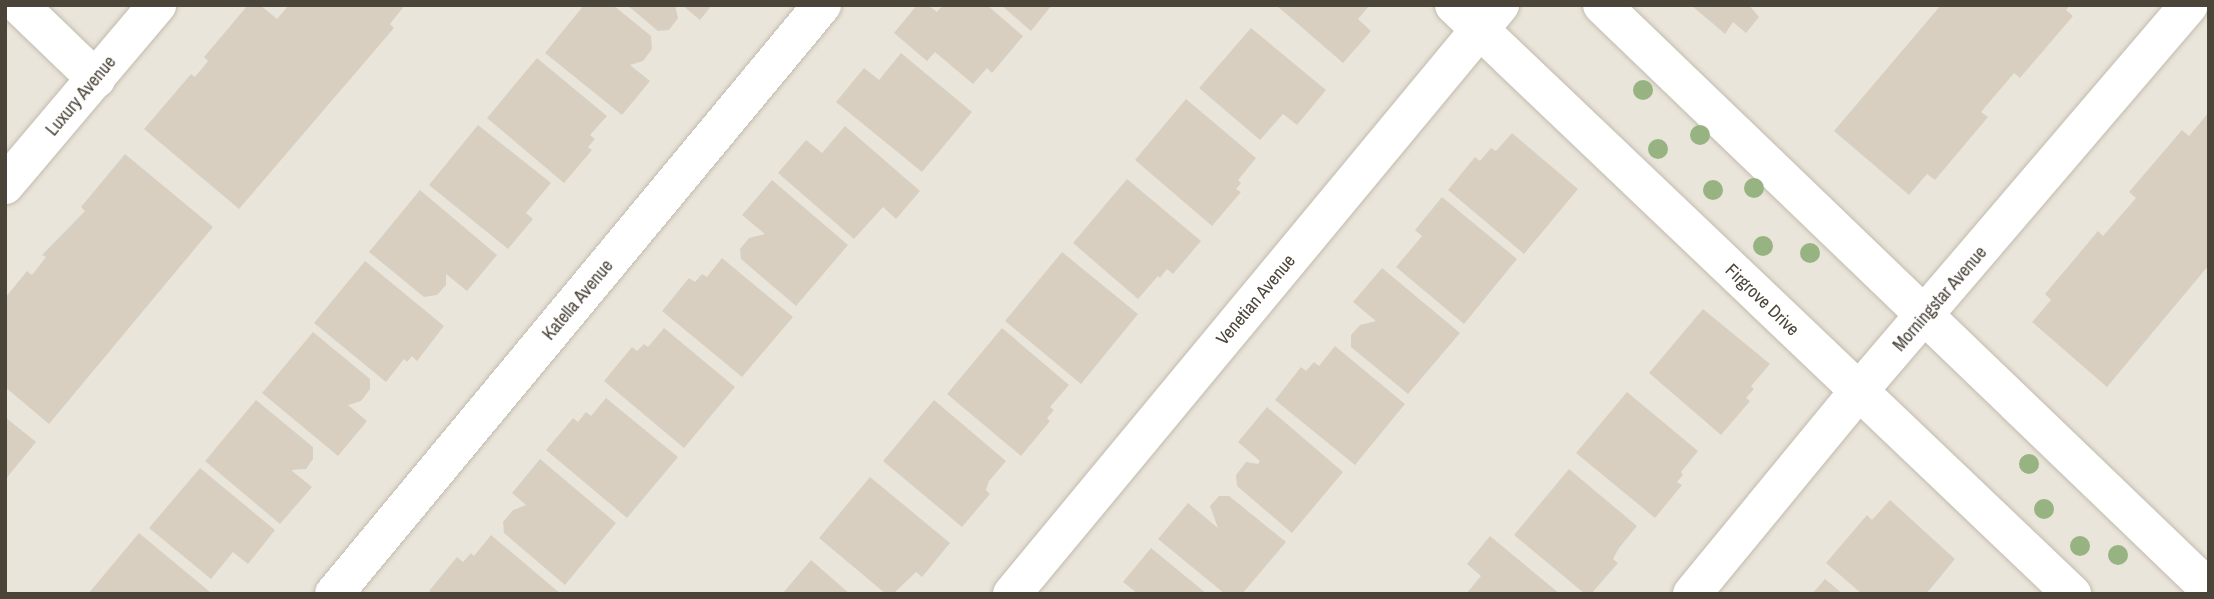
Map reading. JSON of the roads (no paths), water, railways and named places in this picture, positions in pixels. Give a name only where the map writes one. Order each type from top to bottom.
[{"type":"street","points":[[19,5],[96,79]]},
{"type":"street","name":"Luxury Avenue","points":[[5,186],[157,5]]},
{"type":"street","name":"Katella Avenue","points":[[334,594],[822,5]]},
{"type":"street","points":[[1602,5],[2209,589]]},
{"type":"street","name":"Morningstar Avenue","points":[[1692,594],[1858,392],[1927,315],[2189,5]]},
{"type":"street","name":"Firgrove Drive","points":[[1478,14],[1858,392],[2072,594]]},
{"type":"street","name":"Venetian Avenue","points":[[1012,594],[1478,14]]}]
